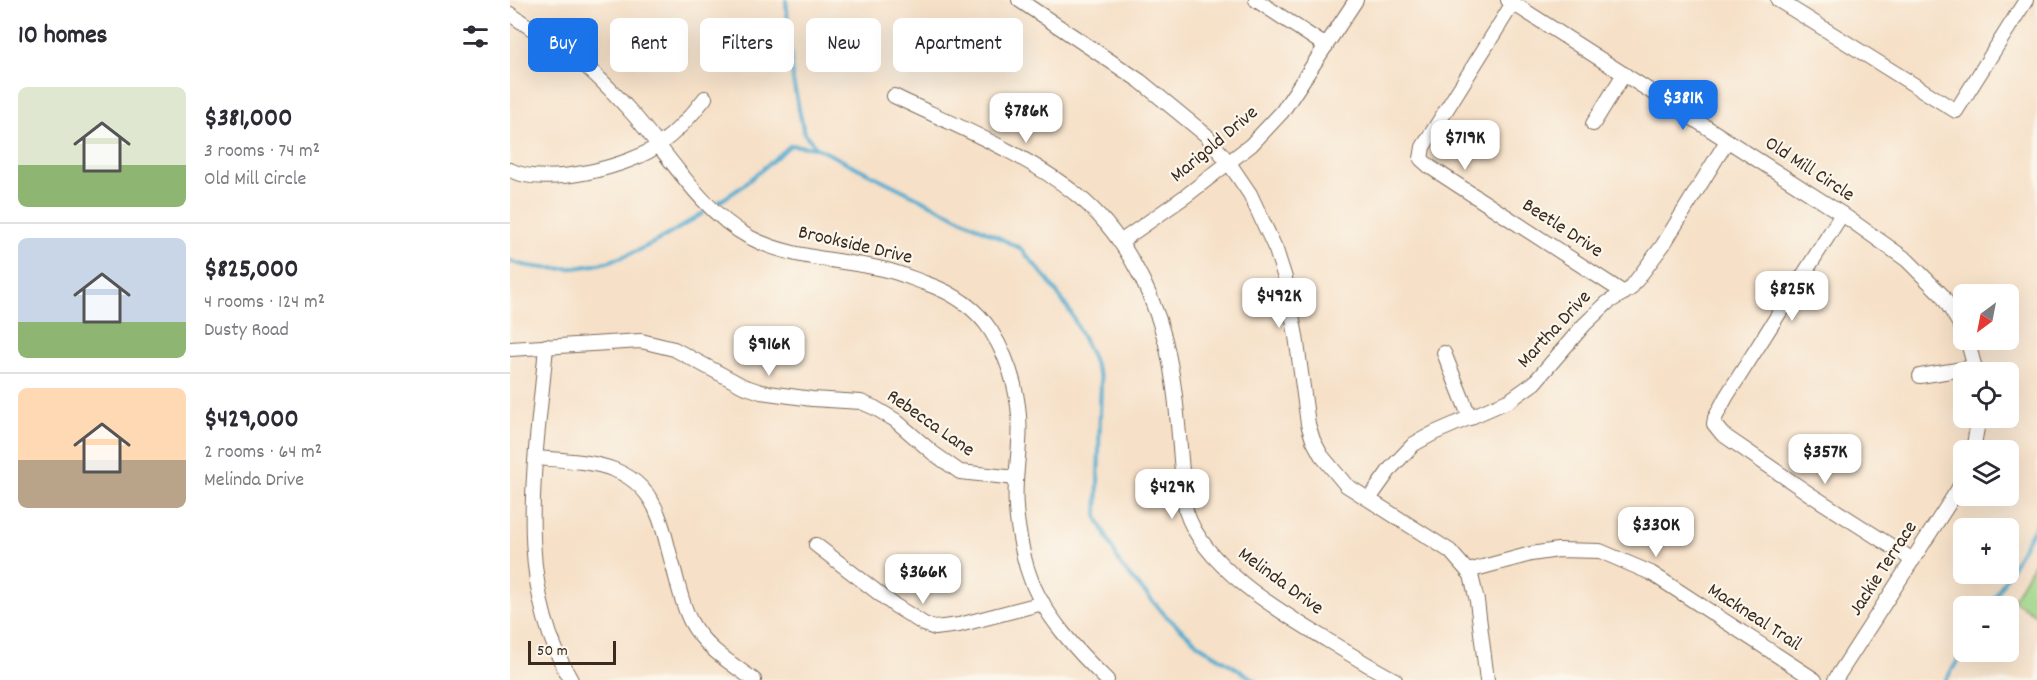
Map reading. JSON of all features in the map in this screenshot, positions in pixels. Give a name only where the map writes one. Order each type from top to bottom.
[{"type":"street","points":[[1019,0],[1140,81],[1206,135],[1229,163],[1250,194],[1276,250],[1285,278],[1296,336],[1308,424],[1320,455],[1346,485],[1450,551],[1471,575],[1477,601],[1487,680]]},
{"type":"street","points":[[1256,0],[1326,46]]},
{"type":"street","name":"Marigold Drive","points":[[1120,242],[1187,195],[1251,145],[1282,112],[1356,0]]},
{"type":"street","points":[[1778,0],[1956,111],[2026,0]]},
{"type":"street","name":"Old Mill Circle","points":[[1511,2],[1842,214],[1907,260],[1942,295],[1953,313]]},
{"type":"street","name":"Beetle Drive","points":[[1511,2],[1423,147],[1421,159],[1624,292]]},
{"type":"street","name":"Brookside Drive","points":[[510,14],[581,63],[631,112],[703,199],[720,216],[749,237],[777,249],[885,269],[945,290],[977,314],[990,329],[1001,349],[1011,372],[1016,394],[1019,441],[1016,508],[1028,573],[1043,603],[1066,636],[1107,680]]},
{"type":"street","points":[[1593,124],[1624,74]]},
{"type":"street","name":"Melinda Drive","points":[[894,96],[981,138],[1048,174],[1078,195],[1094,211],[1120,242],[1141,278],[1165,339],[1175,400],[1186,512],[1195,532],[1213,555],[1237,579],[1300,624],[1395,680]]},
{"type":"street","points":[[510,170],[537,177],[572,175],[627,161],[659,146],[690,118],[705,98]]},
{"type":"street","name":"Martha Drive","points":[[1369,499],[1391,468],[1414,444],[1510,400],[1534,383],[1584,325],[1607,303],[1638,280],[1663,245],[1727,141]]},
{"type":"street","points":[[1842,214],[1715,418],[1714,424],[1722,434],[1912,560]]},
{"type":"street","name":"Rebecca Lane","points":[[510,349],[641,340],[657,344],[674,349],[743,386],[761,392],[812,399],[861,402],[895,420],[933,453],[960,472],[1016,478]]},
{"type":"street","points":[[546,346],[533,490],[533,559],[543,613],[565,669],[572,680]]},
{"type":"street","points":[[1444,353],[1470,418]]},
{"type":"street","points":[[1920,376],[1953,372]]},
{"type":"street","points":[[537,458],[605,465],[621,472],[648,495],[659,516],[679,591],[690,621],[704,642],[754,680]]},
{"type":"street","name":"Jackie Terrace","points":[[1835,680],[1953,495]]},
{"type":"street","points":[[816,545],[894,605],[924,624],[935,628],[959,626],[1043,603]]},
{"type":"street","name":"Mackneal Trail","points":[[1468,571],[1531,554],[1558,550],[1600,551],[1651,573],[1815,680]]},
{"type":"green space","points":[[2037,557],[2037,616],[2019,604],[2019,596],[2015,596]]},
{"type":"waterway","points":[[786,0],[793,81],[804,133],[817,148],[1020,248],[1048,280],[1071,313],[1101,380],[1097,517],[1121,566],[1165,615],[1199,645],[1255,680]]},
{"type":"waterway","points":[[719,202],[740,188],[791,145],[815,148]]},
{"type":"waterway","points":[[510,261],[546,268],[590,266],[648,246],[703,213]]},
{"type":"waterway","points":[[1996,596],[2037,523]]},
{"type":"waterway","points":[[1946,680],[1957,662]]}]
